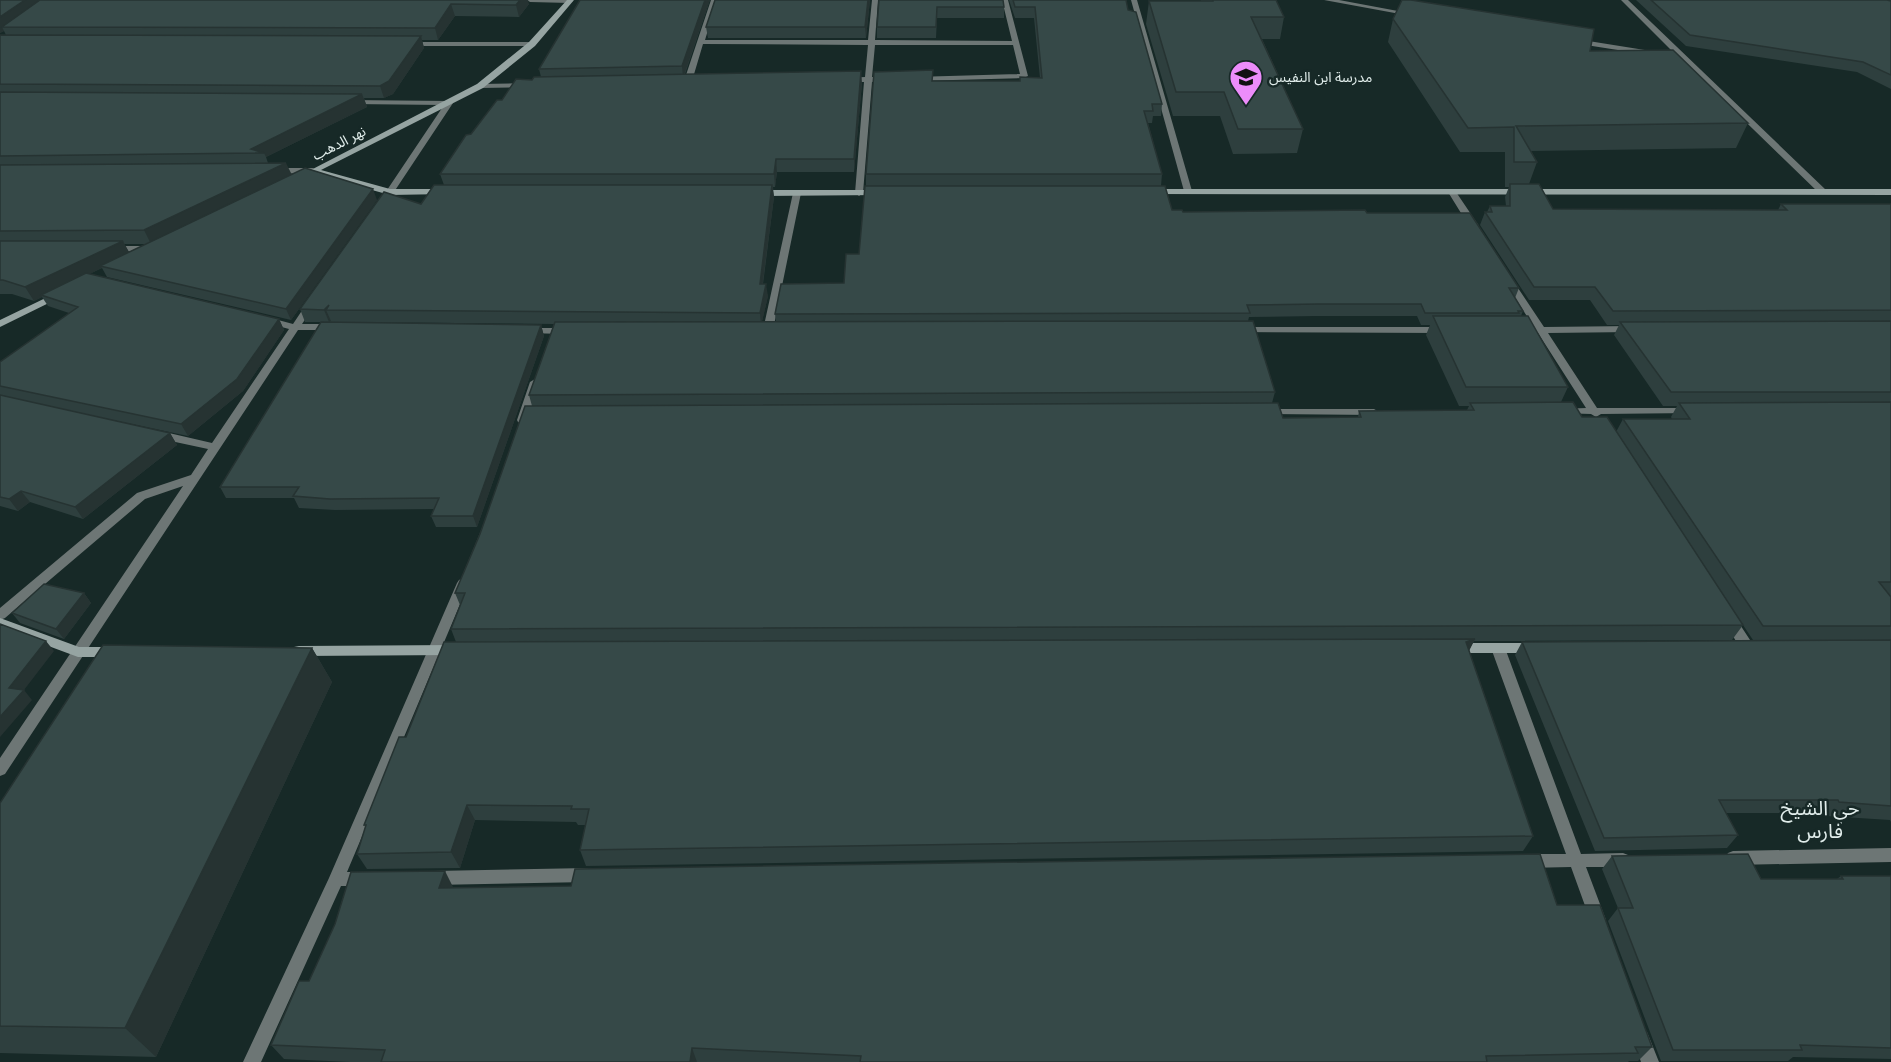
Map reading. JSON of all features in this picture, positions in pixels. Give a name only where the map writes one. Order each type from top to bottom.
[{"type":"street","points":[[530,0],[570,0]]},
{"type":"street","name":"نهر الدهب","points":[[292,182],[480,86],[532,44],[570,0]]},
{"type":"street","points":[[687,81],[714,0]]},
{"type":"street","points":[[859,193],[875,0]]},
{"type":"street","points":[[904,79],[1024,76],[1005,0]]},
{"type":"street","points":[[1134,0],[1188,191]]},
{"type":"street","points":[[1327,0],[1419,15]]},
{"type":"street","points":[[1624,0],[1823,192]]},
{"type":"street","points":[[1569,39],[1684,58]]},
{"type":"street","points":[[700,42],[1015,43]]},
{"type":"street","points":[[402,44],[532,44]]},
{"type":"street","points":[[834,80],[892,79]]},
{"type":"street","points":[[676,82],[699,81]]},
{"type":"street","points":[[480,86],[538,84]]},
{"type":"street","points":[[343,102],[449,103]]},
{"type":"street","points":[[376,211],[449,103]]},
{"type":"street","points":[[267,171],[313,171],[390,192],[449,192]]},
{"type":"street","points":[[1141,192],[1891,192]]},
{"type":"street","points":[[1452,192],[1478,231]]},
{"type":"street","points":[[749,193],[895,193]]},
{"type":"street","points":[[768,330],[797,193]]},
{"type":"street","points":[[132,259],[163,244]]},
{"type":"street","points":[[105,249],[152,249]]},
{"type":"street","points":[[1503,271],[1597,416]]},
{"type":"street","points":[[0,770],[321,288]]},
{"type":"street","points":[[0,324],[71,289]]},
{"type":"street","points":[[260,319],[294,327],[341,327]]},
{"type":"street","points":[[1506,330],[1646,329]]},
{"type":"street","points":[[518,330],[551,336],[577,331]]},
{"type":"street","points":[[756,330],[780,330]]},
{"type":"street","points":[[1232,330],[1458,330]]},
{"type":"street","points":[[516,438],[529,416],[538,373]]},
{"type":"street","points":[[1546,411],[1597,416],[1701,411]]},
{"type":"street","points":[[1249,412],[1392,412]]},
{"type":"street","points":[[147,432],[214,447]]},
{"type":"street","points":[[0,615],[141,496],[194,478]]},
{"type":"street","points":[[252,1062],[336,879],[469,568]]},
{"type":"street","points":[[1722,608],[1747,647]]},
{"type":"street","points":[[0,623],[78,652],[126,652]]},
{"type":"street","points":[[1439,648],[1546,648]]},
{"type":"street","points":[[1498,648],[1605,939]]},
{"type":"street","points":[[281,651],[471,650]]},
{"type":"street","points":[[1716,858],[1891,855]]},
{"type":"street","points":[[1505,862],[1635,860]]},
{"type":"street","points":[[419,878],[598,875]]},
{"type":"street","points":[[336,879],[384,879]]},
{"type":"street","points":[[1638,1028],[1650,1062]]},
{"type":"building","points":[[0,0],[25,0],[0,17]]},
{"type":"building","points":[[40,0],[520,0],[516,5],[451,4],[435,28],[2,27]]},
{"type":"building","points":[[580,0],[705,0],[682,66],[539,69]]},
{"type":"building","points":[[715,0],[868,0],[865,27],[706,27]]},
{"type":"building","points":[[879,0],[1003,0],[1004,7],[937,7],[936,27],[877,27]]},
{"type":"building","points":[[1013,0],[1126,0],[1128,10],[1136,12],[1162,104],[1152,104],[1153,111],[1144,111],[1162,174],[866,174],[874,72],[933,70],[932,81],[1020,81],[1020,77],[1042,78],[1035,7],[1015,7]]},
{"type":"building","points":[[1276,0],[1284,17],[1251,17],[1303,129],[1238,129],[1224,92],[1176,92],[1149,1]]},
{"type":"building","points":[[1402,0],[1594,29],[1590,51],[1673,50],[1748,123],[1516,126],[1537,162],[1514,162],[1514,127],[1468,128],[1393,19]]},
{"type":"building","points":[[1651,0],[1891,1],[1891,75],[1863,62],[1690,35]]},
{"type":"building","points":[[0,35],[421,36],[389,81],[380,86],[0,84]]},
{"type":"building","points":[[861,71],[854,159],[776,159],[774,174],[440,174],[466,135],[471,134],[497,100],[502,100],[516,79]]},
{"type":"building","points":[[0,92],[362,94],[251,149],[264,153],[0,156]]},
{"type":"building","points":[[286,163],[144,230],[0,231],[0,165]]},
{"type":"building","points":[[305,168],[373,189],[286,309],[100,266]]},
{"type":"building","points":[[1510,184],[1539,184],[1553,209],[1787,210],[1781,204],[1891,204],[1891,310],[1613,311],[1595,287],[1534,287],[1485,212],[1492,212],[1490,206],[1510,206]]},
{"type":"building","points":[[434,185],[772,185],[760,284],[766,284],[760,313],[326,310],[329,305],[324,310],[300,309],[384,192],[421,204]]},
{"type":"building","points":[[865,186],[1165,186],[1172,210],[1183,212],[1365,210],[1367,213],[1470,213],[1519,288],[1509,288],[1523,311],[1518,311],[1519,313],[1425,313],[1421,304],[1319,304],[1247,305],[1250,313],[775,314],[781,284],[844,283],[846,254],[859,254]]},
{"type":"building","points":[[0,241],[123,241],[25,287],[0,280]]},
{"type":"building","points":[[86,273],[279,319],[237,379],[181,424],[0,386],[0,362],[78,307],[41,295]]},
{"type":"building","points":[[1433,316],[1528,316],[1568,387],[1466,387]]},
{"type":"building","points":[[1253,321],[1275,392],[529,395],[555,322]]},
{"type":"building","points":[[1891,321],[1891,392],[1671,392],[1620,322]]},
{"type":"building","points":[[321,322],[541,325],[473,516],[431,516],[439,498],[330,499],[293,496],[299,487],[220,487]]},
{"type":"building","points":[[0,395],[170,433],[75,507],[21,491],[9,499],[0,497]]},
{"type":"building","points":[[1573,402],[1582,417],[1607,417],[1743,625],[451,629],[465,593],[455,593],[480,534],[525,406],[1278,403],[1283,418],[1361,417],[1359,411],[1474,410],[1470,403]]},
{"type":"building","points":[[1891,402],[1891,582],[1879,582],[1891,597],[1891,626],[1763,626],[1623,419],[1690,419],[1679,403]]},
{"type":"building","points":[[44,584],[84,593],[56,629],[12,613]]},
{"type":"building","points":[[0,624],[46,641],[9,688],[24,690],[0,717]]},
{"type":"building","points":[[1475,639],[1466,642],[1533,836],[580,850],[589,809],[571,809],[572,806],[467,805],[451,852],[357,854],[366,825],[364,825],[399,737],[406,737],[444,642]]},
{"type":"building","points":[[1891,640],[1891,806],[1839,802],[1838,800],[1719,800],[1738,835],[1604,838],[1522,642]]},
{"type":"building","points":[[103,645],[312,648],[125,1028],[0,1026],[0,803]]},
{"type":"building","points":[[1540,854],[1557,905],[1600,905],[1652,1047],[1635,1047],[1638,1053],[1486,1056],[1487,1062],[860,1062],[861,1056],[692,1048],[690,1062],[381,1062],[385,1050],[271,1045],[299,981],[309,981],[335,924],[351,872],[445,871],[439,888],[571,886],[575,869]]},
{"type":"building","points":[[1748,854],[1761,879],[1843,879],[1841,876],[1891,876],[1891,1048],[1800,1045],[1802,1050],[1673,1050],[1618,908],[1633,908],[1612,856]]},
{"type":"place","name":"مدرسة ابن النفيس","points":[[1246,106]]},
{"type":"district","name":"حي الشيخ فارس","points":[[1820,820]]}]
